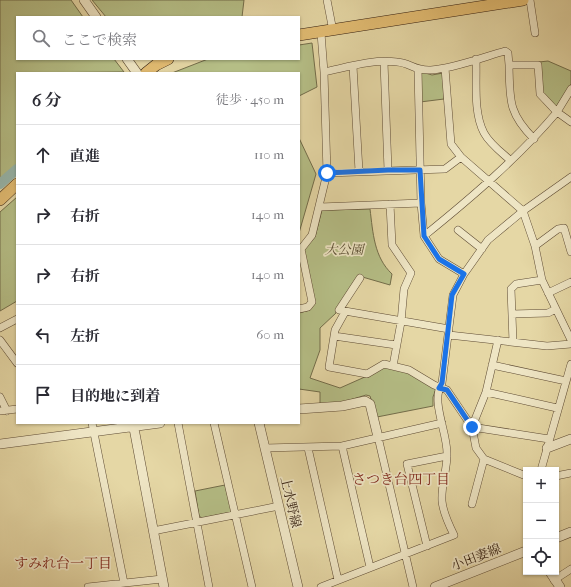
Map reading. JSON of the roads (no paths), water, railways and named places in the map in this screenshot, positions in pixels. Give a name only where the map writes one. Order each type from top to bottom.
[{"type":"highway","points":[[300,35],[321,33],[523,0]]},
{"type":"highway","points":[[148,72],[166,60]]},
{"type":"highway","points":[[0,200],[16,185]]},
{"type":"street","points":[[84,0],[95,16]]},
{"type":"street","points":[[327,0],[333,31]]},
{"type":"street","points":[[530,0],[535,33]]},
{"type":"street","points":[[300,309],[308,307],[312,302],[300,249],[312,235],[327,173],[324,72],[321,33]]},
{"type":"street","points":[[324,72],[384,62],[397,62],[409,65],[418,70],[445,68],[505,51],[508,53],[512,108],[515,117],[534,139]]},
{"type":"street","points":[[476,59],[478,114],[484,133],[493,146],[510,160]]},
{"type":"street","points":[[128,60],[136,72]]},
{"type":"street","points":[[384,62],[388,170]]},
{"type":"street","points":[[509,65],[538,65],[540,94],[557,112],[571,122]]},
{"type":"street","points":[[353,66],[359,171]]},
{"type":"street","points":[[445,68],[450,144],[461,157],[524,211],[535,246],[542,280],[569,331],[571,340]]},
{"type":"street","points":[[418,70],[421,203],[424,236],[439,259],[464,274]]},
{"type":"street","points":[[424,236],[534,139],[557,112],[571,89]]},
{"type":"street","points":[[327,173],[445,169],[461,157]]},
{"type":"street","points":[[320,587],[454,535],[442,502],[442,485],[447,456],[437,396],[442,383],[452,295],[464,274],[488,240],[524,211],[570,179]]},
{"type":"street","points":[[320,206],[421,203]]},
{"type":"street","points":[[390,204],[392,245],[411,273],[404,289],[401,322],[393,366]]},
{"type":"street","points":[[535,246],[558,229],[564,228],[571,252]]},
{"type":"street","points":[[458,230],[482,249]]},
{"type":"street","points":[[360,278],[339,310],[449,332],[498,340],[547,346],[571,344]]},
{"type":"street","points":[[513,342],[511,289],[516,284],[542,280]]},
{"type":"street","points":[[548,293],[571,282]]},
{"type":"street","points":[[512,314],[548,313],[556,309]]},
{"type":"street","points":[[345,312],[334,336],[330,367],[367,374],[384,364],[409,370],[439,388],[447,390],[472,427],[476,448],[484,459],[523,475]]},
{"type":"street","points":[[0,328],[16,320]]},
{"type":"street","points":[[334,336],[396,345]]},
{"type":"street","points":[[0,340],[16,362]]},
{"type":"street","points":[[472,427],[486,392],[498,340]]},
{"type":"street","points":[[542,467],[557,408],[571,364]]},
{"type":"street","points":[[492,366],[566,381]]},
{"type":"street","points":[[486,392],[557,408]]},
{"type":"street","points":[[0,397],[4,411],[16,409]]},
{"type":"street","points":[[300,408],[342,406],[365,401],[370,404],[404,554],[413,587]]},
{"type":"street","points":[[265,448],[342,446],[442,423]]},
{"type":"street","points":[[0,444],[93,427],[146,424]]},
{"type":"street","points":[[178,424],[209,587]]},
{"type":"street","points":[[214,424],[252,587]]},
{"type":"street","name":"上水野線","points":[[259,424],[298,587]]},
{"type":"street","points":[[88,587],[124,583],[163,583],[133,425]]},
{"type":"street","points":[[93,427],[124,583]]},
{"type":"street","points":[[472,427],[548,444],[571,439]]},
{"type":"street","points":[[342,446],[370,568]]},
{"type":"street","points":[[308,448],[338,580]]},
{"type":"street","points":[[427,546],[407,464],[447,456]]},
{"type":"street","points":[[472,504],[484,459]]},
{"type":"street","points":[[559,475],[571,473]]},
{"type":"street","points":[[153,531],[279,506]]},
{"type":"street","points":[[559,537],[571,532]]},
{"type":"street","name":"小田妻線","points":[[435,587],[523,552]]},
{"type":"street","points":[[554,580],[571,569]]},
{"type":"waterway","points":[[0,184],[16,170]]},
{"type":"district","name":"さつき台四丁目","points":[[401,479]]},
{"type":"district","name":"すみれ台一丁目","points":[[63,563]]},
{"type":"park label","name":"大公園","points":[[344,249]]}]
